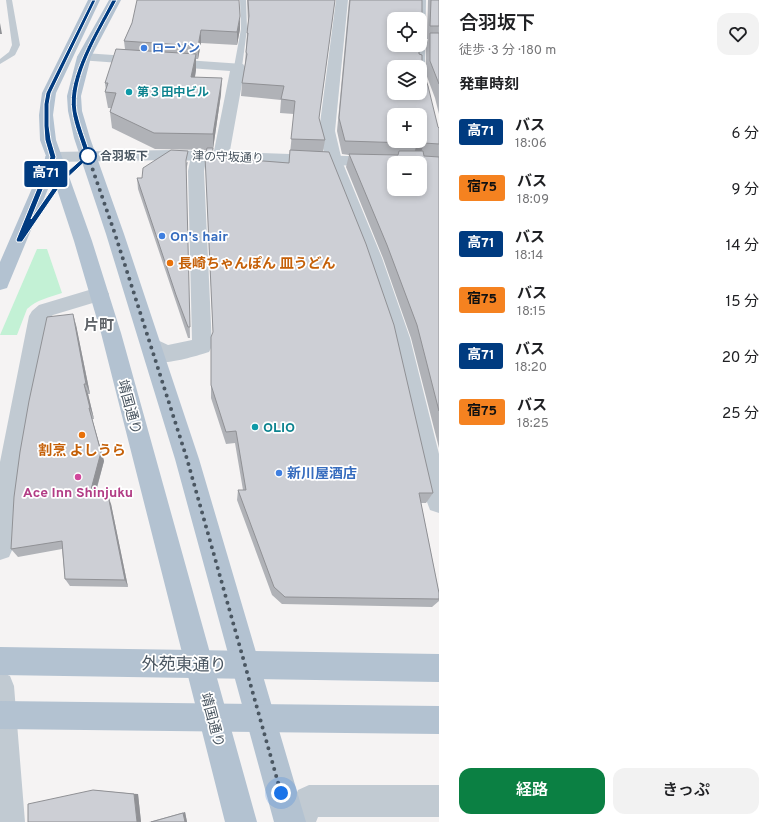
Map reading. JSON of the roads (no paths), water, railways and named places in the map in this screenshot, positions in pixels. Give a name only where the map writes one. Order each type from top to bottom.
[{"type":"main road","name":"靖国通り","points":[[94,0],[49,93],[47,104],[48,140],[83,241],[113,341],[241,822]]},
{"type":"main road","points":[[114,0],[84,57],[74,96],[75,111],[88,156],[187,459],[290,822]]},
{"type":"main road","points":[[19,240],[61,180],[88,156]]},
{"type":"main road","points":[[0,283],[53,157]]},
{"type":"main road","points":[[42,206],[51,203],[58,204],[62,207],[83,241]]},
{"type":"main road","name":"外苑東通り","points":[[0,661],[439,668]]},
{"type":"main road","points":[[0,715],[439,720]]},
{"type":"street","points":[[342,0],[327,131],[334,161],[373,258],[400,338],[439,502]]},
{"type":"street","points":[[84,57],[238,67],[221,156]]},
{"type":"street","points":[[151,345],[166,354],[202,346],[196,171],[199,156]]},
{"type":"street","name":"津の守坂通り","points":[[53,157],[221,156],[387,163]]},
{"type":"street","points":[[0,548],[22,404],[39,316],[46,310],[99,294]]},
{"type":"street","points":[[0,686],[9,822]]},
{"type":"street","points":[[300,822],[309,801],[439,801]]},
{"type":"lane","points":[[0,62],[12,53],[16,45],[8,0]]},
{"type":"lane","points":[[238,67],[244,29],[243,0]]},
{"type":"lane","points":[[422,60],[424,0]]},
{"type":"place","name":"ローソン","points":[[144,48]]},
{"type":"place","name":"第３田中ビル","points":[[129,92]]},
{"type":"place","name":"合羽坂下","points":[[88,156]]},
{"type":"place","name":"On's hair","points":[[162,236]]},
{"type":"place","name":"長崎ちゃんぽん 皿うどん","points":[[170,263]]},
{"type":"place","name":"OLIO","points":[[255,427]]},
{"type":"place","name":"割烹 よしうら","points":[[82,435]]},
{"type":"place","name":"新川屋酒店","points":[[279,473]]},
{"type":"place","name":"Ace Inn Shinjuku","points":[[78,477]]},
{"type":"district","name":"片町","points":[[99,325]]}]
